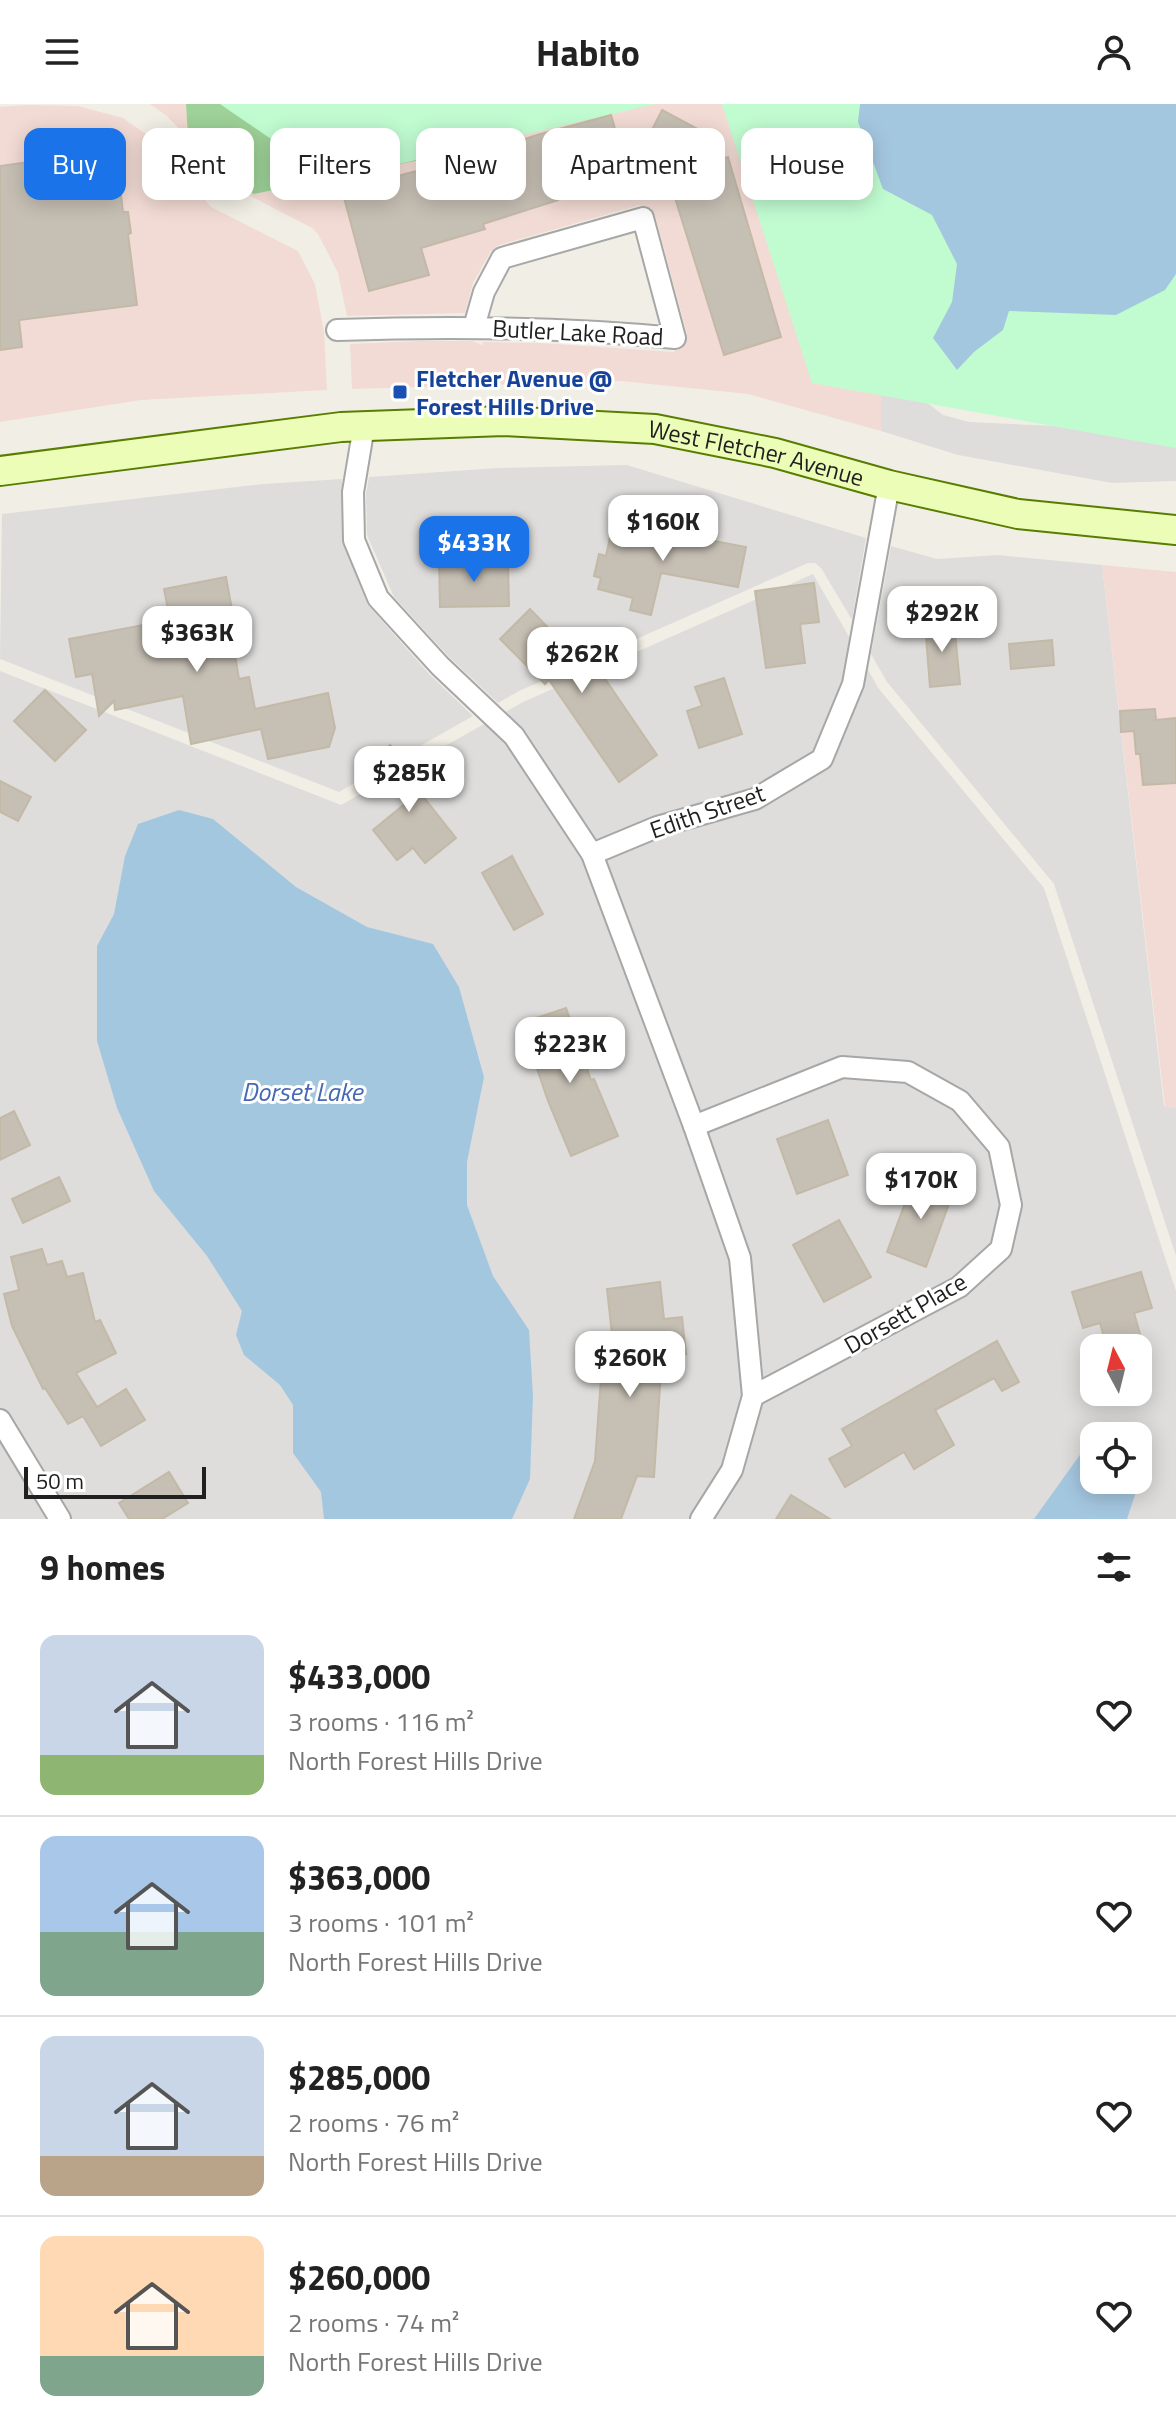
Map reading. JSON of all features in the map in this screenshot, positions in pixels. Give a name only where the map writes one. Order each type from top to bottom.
[{"type":"main road","name":"West Fletcher Avenue","points":[[0,471],[364,426],[504,421],[655,429],[775,453],[889,485],[1018,514],[1176,530]]},
{"type":"street","name":"Butler Lake Road","points":[[337,330],[474,327],[675,338],[643,218],[502,258],[484,292],[474,327]]},
{"type":"street","points":[[364,426],[353,492],[354,540],[378,598],[440,666],[514,736],[592,854],[740,1258],[753,1396],[732,1470],[701,1519]]},
{"type":"street","name":"Edith Street","points":[[592,854],[657,827],[755,799],[822,759],[853,684],[889,485]]},
{"type":"street","name":"Dorsett Place","points":[[694,1126],[842,1067],[908,1072],[960,1101],[999,1147],[1011,1205],[1001,1249],[959,1287],[753,1396]]},
{"type":"street","points":[[0,1420],[60,1519]]},
{"type":"shaded area","points":[[150,104],[186,104],[187,128],[178,128]]},
{"type":"shaded area","points":[[550,104],[743,104],[756,128],[741,128],[741,200],[793,200],[881,367],[881,431],[748,394],[621,381],[352,389],[350,344],[472,341],[482,345],[483,342],[541,343],[674,352],[687,334],[655,215],[640,205],[499,245],[491,251],[473,283],[465,313],[347,316],[338,273],[318,234],[254,198],[254,194],[270,189],[270,200],[400,200],[400,150],[416,145],[416,200],[526,200],[526,128],[471,128]]},
{"type":"shaded area","points":[[78,106],[123,118],[142,131],[142,200],[205,200],[211,207],[298,251],[315,284],[324,332],[327,390],[141,400],[0,422],[0,107]]},
{"type":"shaded area","points":[[881,367],[943,415],[969,422],[1055,426],[1176,399],[1176,481],[1112,483],[958,455],[881,431]]},
{"type":"shaded area","points":[[627,465],[866,538],[852,620],[821,568],[815,563],[808,563],[498,703],[448,656],[394,597],[367,535],[366,494],[369,477],[497,468]]},
{"type":"shaded area","points":[[342,479],[342,540],[367,604],[431,676],[473,716],[339,792],[0,659],[2,514],[263,484]]},
{"type":"shaded area","points":[[891,546],[937,559],[998,555],[1102,565],[1164,1106],[1176,1108],[1176,1256],[1054,884],[887,682],[871,654]]},
{"type":"shaded area","points":[[1102,565],[1176,572],[1176,1108],[1165,1107]]},
{"type":"shaded area","points":[[813,574],[879,689],[1044,888],[1176,1291],[1176,1519],[0,1519],[0,671],[341,805],[523,702]]},
{"type":"green space","points":[[186,104],[255,104],[535,121],[518,128],[416,128],[416,161],[400,164],[400,128],[270,128],[270,191],[254,194],[254,128],[187,128]]},
{"type":"green space","points":[[220,104],[655,104],[542,128],[526,134],[526,128],[416,128],[416,160],[400,164],[400,128],[270,128],[270,138]]},
{"type":"green space","points":[[722,104],[1176,104],[1176,448],[812,383],[753,200],[873,200],[873,128],[741,128],[741,163]]},
{"type":"water","points":[[860,104],[1176,104],[1176,274],[1165,290],[1116,315],[1009,311],[1003,330],[974,352],[957,370],[933,338],[952,302],[957,264],[932,215],[883,189],[873,162],[873,128],[860,128]]},
{"type":"water","name":"Dorset Lake","points":[[179,810],[213,819],[296,887],[367,927],[433,944],[459,987],[484,1077],[467,1162],[467,1205],[493,1276],[529,1330],[533,1396],[530,1479],[512,1519],[324,1519],[321,1492],[293,1453],[293,1405],[280,1385],[244,1355],[236,1335],[242,1311],[207,1256],[154,1191],[117,1108],[97,1041],[97,946],[114,914],[125,856],[138,824]]},
{"type":"water","points":[[1080,1455],[1080,1494],[1135,1494],[1127,1519],[1034,1519]]},
{"type":"building","points":[[662,110],[696,128],[653,128]]},
{"type":"building","points":[[611,115],[615,128],[563,128]]},
{"type":"building","points":[[542,134],[542,200],[558,200],[483,224],[485,229],[421,248],[429,275],[369,291],[345,200],[400,200],[400,176],[416,171],[416,200],[526,200],[526,139]]},
{"type":"building","points":[[728,157],[781,337],[724,355],[676,200],[725,200],[725,158]]},
{"type":"building","points":[[24,163],[24,200],[122,200],[123,212],[128,212],[137,305],[19,320],[22,347],[0,350],[0,166]]},
{"type":"building","points":[[613,523],[686,539],[687,536],[746,547],[738,587],[661,573],[651,615],[630,610],[633,598],[598,589],[601,578],[594,576],[599,554],[606,556]]},
{"type":"building","points":[[439,561],[508,561],[509,606],[440,607]]},
{"type":"building","points":[[226,577],[238,642],[233,643],[239,679],[249,677],[255,709],[328,693],[335,728],[329,747],[268,759],[261,729],[191,744],[183,696],[115,710],[114,701],[99,716],[92,674],[76,677],[69,639],[170,620],[164,589]]},
{"type":"building","points":[[814,583],[819,622],[800,624],[805,663],[766,668],[755,591]]},
{"type":"building","points":[[530,609],[590,671],[597,667],[657,755],[619,782],[549,680],[545,684],[500,639]]},
{"type":"building","points":[[954,622],[960,684],[930,687],[925,624]]},
{"type":"building","points":[[1052,640],[1054,665],[1011,669],[1009,644]]},
{"type":"building","points":[[724,678],[742,734],[699,748],[687,711],[702,706],[695,687]]},
{"type":"building","points":[[45,690],[86,730],[55,761],[14,721]]},
{"type":"building","points":[[1155,709],[1156,720],[1176,718],[1176,783],[1143,785],[1134,731],[1121,732],[1120,711]]},
{"type":"building","points":[[390,745],[413,770],[407,776],[456,838],[425,863],[413,848],[397,860],[373,830],[406,803],[370,764]]},
{"type":"building","points":[[0,781],[31,797],[18,821],[0,812]]},
{"type":"building","points":[[512,856],[543,914],[514,930],[482,873]]},
{"type":"building","points":[[566,1008],[591,1080],[594,1079],[618,1136],[571,1156],[527,1039],[542,1034],[536,1018]]},
{"type":"building","points":[[14,1111],[30,1145],[0,1160],[0,1118]]},
{"type":"building","points":[[828,1120],[848,1175],[797,1194],[777,1139]]},
{"type":"building","points":[[915,1176],[954,1190],[926,1267],[887,1252]]},
{"type":"building","points":[[59,1177],[70,1201],[23,1223],[12,1199]]},
{"type":"building","points":[[839,1220],[871,1277],[824,1302],[793,1245]]},
{"type":"building","points":[[42,1249],[47,1265],[62,1261],[67,1277],[83,1273],[95,1322],[100,1320],[116,1353],[76,1373],[97,1407],[126,1389],[145,1420],[101,1446],[83,1416],[68,1424],[43,1389],[12,1326],[4,1294],[19,1290],[11,1257]]},
{"type":"building","points":[[1141,1272],[1152,1308],[1134,1313],[1140,1334],[1103,1334],[1100,1323],[1083,1328],[1072,1292]]},
{"type":"building","points":[[660,1282],[664,1319],[682,1317],[686,1354],[662,1356],[654,1477],[637,1476],[621,1519],[574,1519],[595,1461],[601,1378],[617,1379],[607,1289]]},
{"type":"building","points":[[997,1341],[1019,1382],[1002,1391],[994,1378],[935,1410],[954,1445],[914,1469],[904,1452],[845,1487],[829,1459],[852,1446],[842,1429]]},
{"type":"building","points":[[169,1472],[188,1503],[162,1519],[129,1519],[119,1503]]},
{"type":"building","points":[[791,1495],[830,1519],[776,1519]]},
{"type":"place","name":"Fletcher Avenue @ Forest Hills Drive","points":[[400,392]]}]
